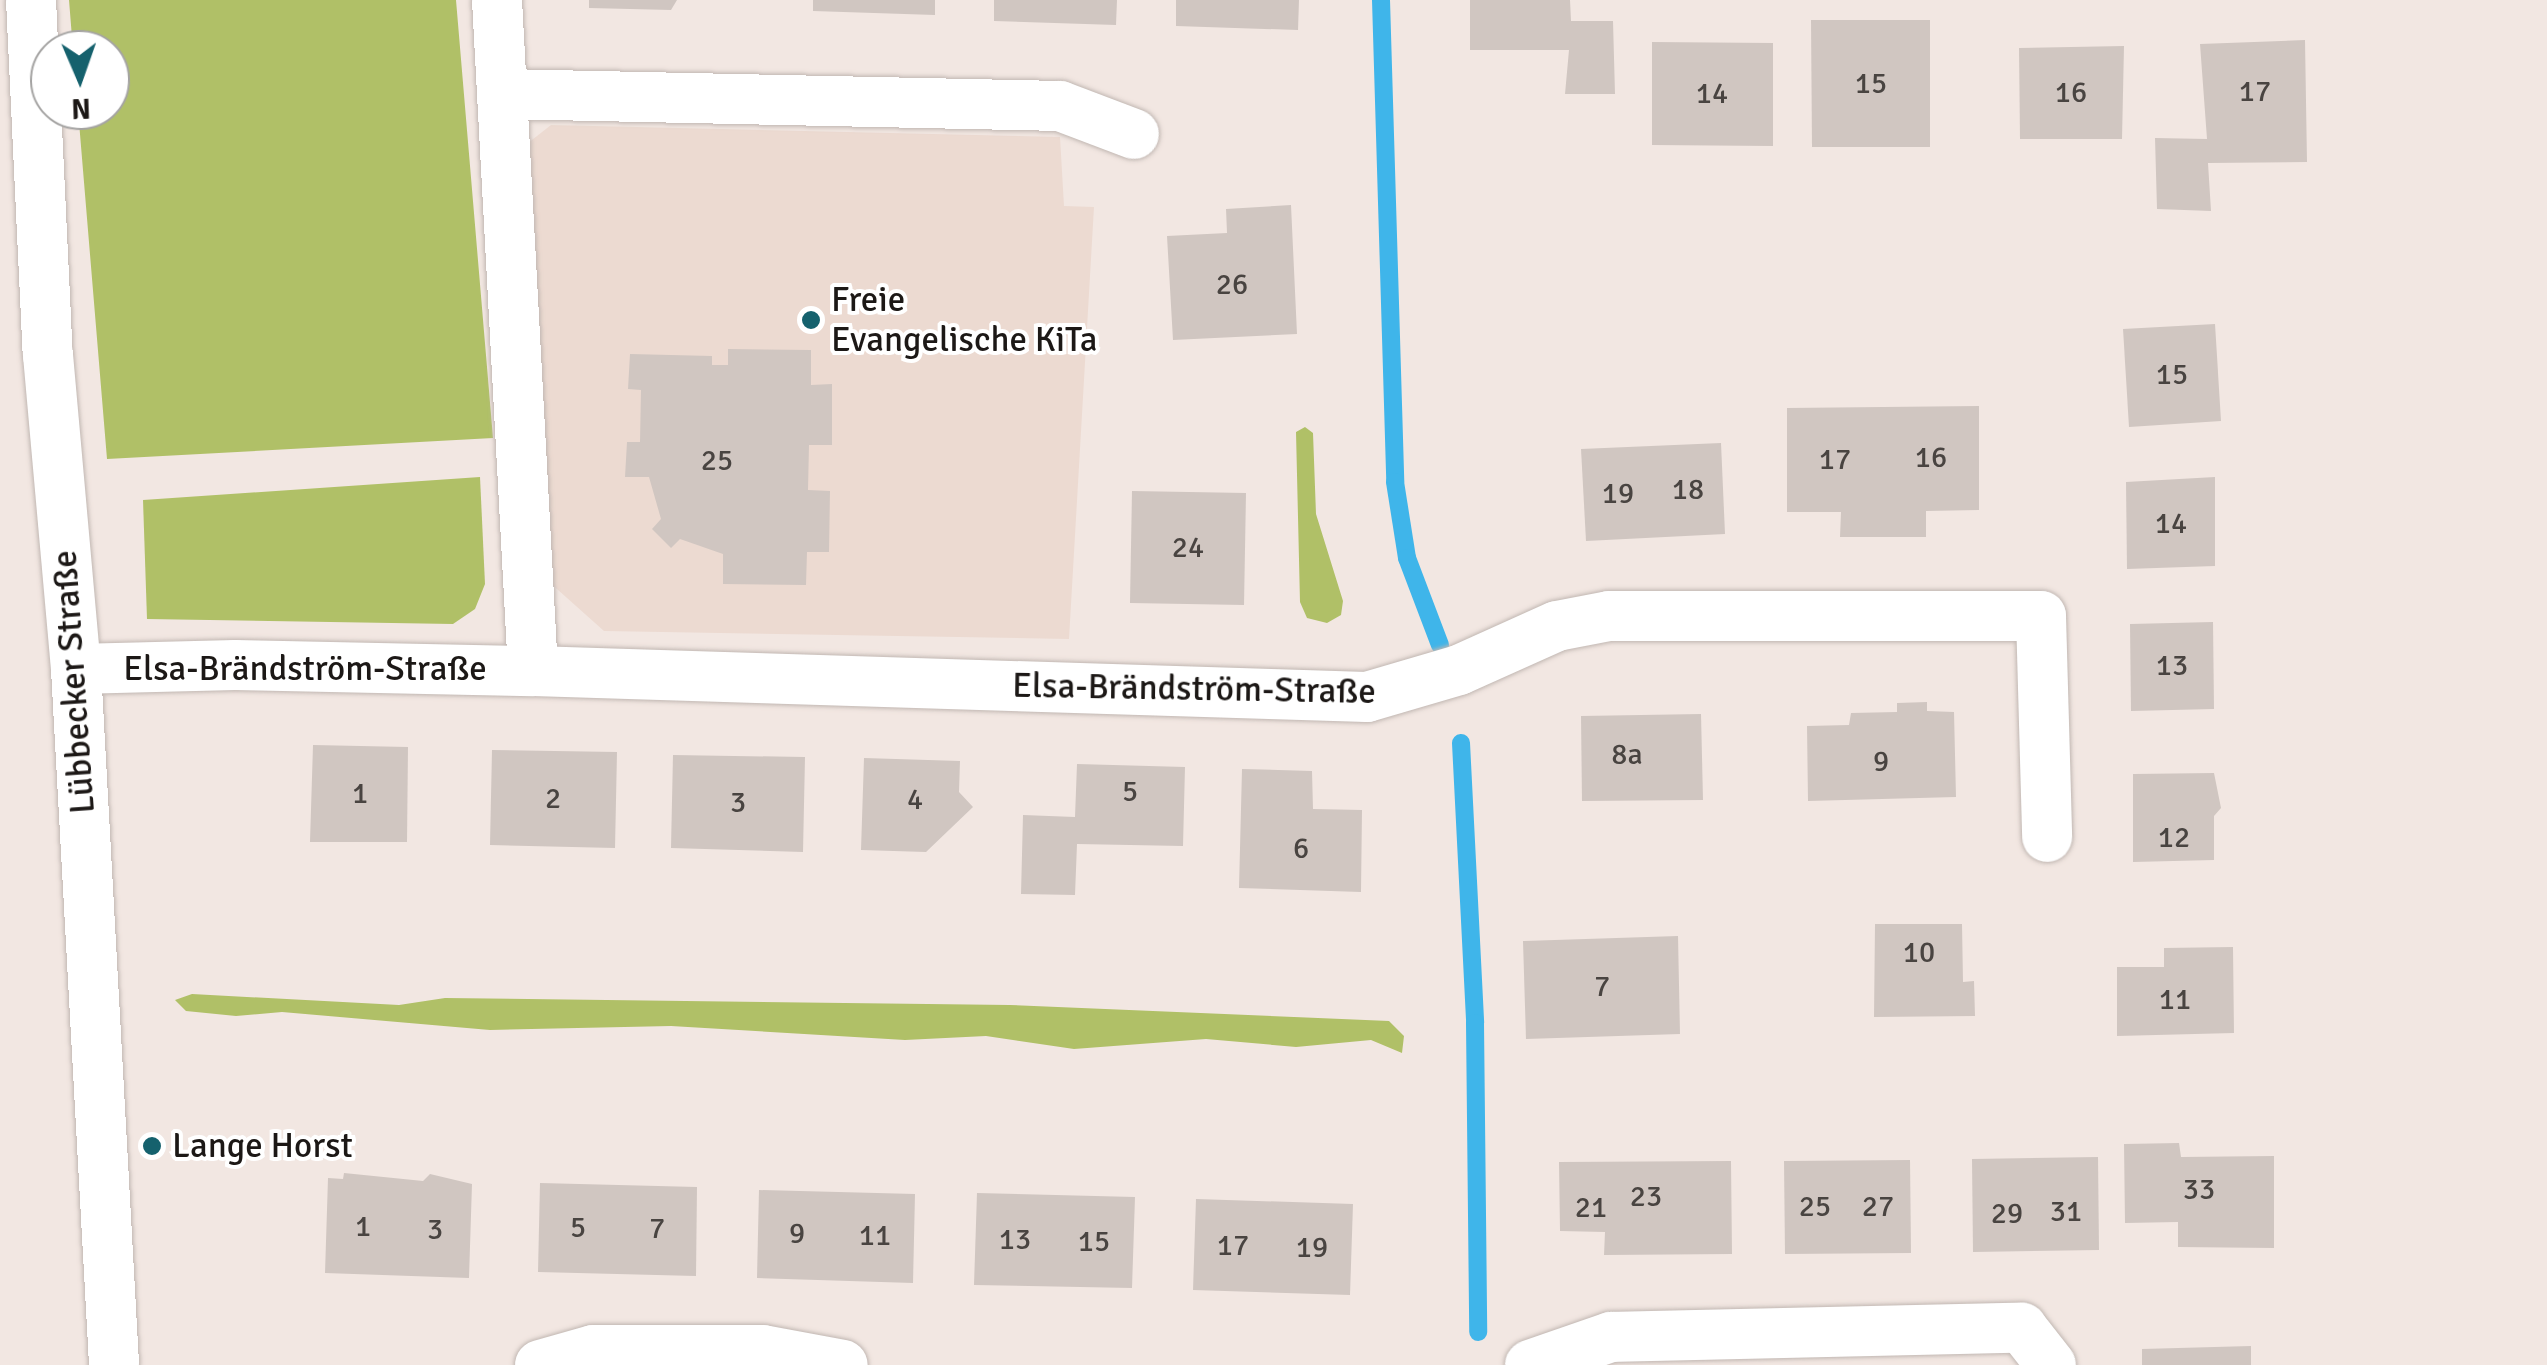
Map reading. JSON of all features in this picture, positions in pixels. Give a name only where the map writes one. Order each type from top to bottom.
[{"type":"street","name":"Lübbecker Straße","points":[[32,0],[48,355],[76,669],[114,1365]]},
{"type":"street","name":"Elsa-Brändström-Straße","points":[[496,0],[534,671]]},
{"type":"street","points":[[502,94],[1060,106],[1134,134]]},
{"type":"street","name":"Elsa-Brändström-Straße","points":[[76,669],[235,664],[1367,697],[1459,670],[1557,626],[1608,616],[2041,616],[2047,837]]},
{"type":"street","points":[[1530,1365],[1611,1337],[2022,1328],[2050,1365]]},
{"type":"street","points":[[540,1365],[594,1350],[762,1350],[843,1365]]},
{"type":"shaded area","name":"Freie Evangelische KiTa","points":[[551,125],[1060,137],[1064,206],[1094,207],[1069,639],[604,631],[548,581],[523,147]]},
{"type":"green space","points":[[69,0],[456,0],[493,438],[107,459],[80,130],[130,130],[130,30],[71,30]]},
{"type":"green space","points":[[1305,427],[1313,433],[1316,514],[1343,601],[1341,615],[1327,623],[1307,618],[1300,602],[1296,432]]},
{"type":"green space","points":[[480,477],[485,584],[475,609],[453,624],[147,619],[143,500]]},
{"type":"green space","points":[[192,994],[399,1005],[445,998],[1010,1005],[1389,1021],[1404,1036],[1402,1053],[1371,1040],[1296,1047],[1206,1039],[1074,1049],[986,1036],[905,1040],[671,1026],[490,1030],[282,1012],[236,1016],[186,1011],[175,1000]]},
{"type":"building","points":[[589,0],[677,0],[671,10],[589,8]]},
{"type":"building","points":[[813,0],[935,0],[935,15],[813,11]]},
{"type":"building","points":[[994,0],[1117,0],[1116,25],[994,21]]},
{"type":"building","points":[[1176,0],[1299,0],[1298,30],[1176,26]]},
{"type":"building","points":[[1470,0],[1570,0],[1571,21],[1613,21],[1615,94],[1565,94],[1569,50],[1470,50]]},
{"type":"building","points":[[1811,20],[1930,20],[1930,147],[1812,147]]},
{"type":"building","points":[[2305,40],[2307,162],[2208,163],[2211,211],[2157,209],[2155,138],[2207,139],[2200,44]]},
{"type":"building","points":[[1652,42],[1773,43],[1773,146],[1652,145]]},
{"type":"building","points":[[2124,46],[2122,139],[2020,139],[2019,48]]},
{"type":"building","points":[[1291,205],[1297,334],[1173,340],[1167,236],[1227,233],[1226,209]]},
{"type":"building","points":[[2215,324],[2221,421],[2129,427],[2123,329]]},
{"type":"building","points":[[728,349],[811,350],[811,385],[832,384],[832,445],[809,445],[808,490],[830,491],[829,552],[807,552],[806,585],[723,584],[723,554],[680,539],[671,548],[652,529],[661,519],[649,477],[625,477],[627,442],[640,442],[641,390],[628,389],[630,354],[712,356],[712,365],[728,365]]},
{"type":"building","points":[[1979,406],[1979,510],[1926,511],[1926,537],[1840,537],[1841,512],[1787,512],[1787,408]]},
{"type":"building","points":[[1721,443],[1725,534],[1586,541],[1581,449]]},
{"type":"building","points":[[2215,477],[2215,566],[2127,569],[2126,482]]},
{"type":"building","points":[[1132,491],[1246,493],[1244,605],[1130,603]]},
{"type":"building","points":[[2213,622],[2214,709],[2131,711],[2130,624]]},
{"type":"building","points":[[1927,702],[1927,711],[1954,712],[1956,797],[1808,801],[1807,726],[1849,725],[1851,713],[1897,712],[1897,703]]},
{"type":"building","points":[[1701,714],[1703,800],[1582,801],[1581,716]]},
{"type":"building","points":[[313,745],[408,747],[407,842],[310,842]]},
{"type":"building","points":[[492,750],[617,752],[615,848],[490,845]]},
{"type":"building","points":[[673,755],[805,757],[803,852],[671,848]]},
{"type":"building","points":[[864,758],[960,761],[959,792],[973,807],[926,852],[861,850]]},
{"type":"building","points":[[1077,764],[1185,767],[1183,846],[1077,844],[1075,895],[1021,894],[1023,815],[1075,817]]},
{"type":"building","points":[[1242,769],[1312,771],[1313,809],[1362,810],[1361,892],[1239,888]]},
{"type":"building","points":[[2214,773],[2221,808],[2214,816],[2214,860],[2133,862],[2133,774]]},
{"type":"building","points":[[1875,924],[1962,924],[1963,982],[1974,981],[1975,1016],[1874,1017]]},
{"type":"building","points":[[1678,936],[1680,1034],[1526,1039],[1523,941]]},
{"type":"building","points":[[2233,947],[2234,1033],[2117,1036],[2117,967],[2164,967],[2164,948]]},
{"type":"building","points":[[2179,1143],[2181,1157],[2274,1156],[2274,1248],[2178,1247],[2178,1222],[2125,1223],[2124,1144]]},
{"type":"building","points":[[2098,1157],[2099,1250],[1973,1252],[1972,1159]]},
{"type":"building","points":[[1910,1160],[1911,1253],[1785,1254],[1784,1161]]},
{"type":"building","points":[[1731,1161],[1732,1254],[1604,1255],[1605,1232],[1560,1231],[1559,1162]]},
{"type":"building","points":[[344,1173],[423,1181],[430,1174],[472,1184],[469,1278],[325,1273],[328,1178],[343,1179]]},
{"type":"building","points":[[540,1183],[697,1187],[696,1276],[538,1272]]},
{"type":"building","points":[[759,1190],[915,1194],[913,1283],[757,1278]]},
{"type":"building","points":[[977,1193],[1135,1197],[1132,1288],[974,1285]]},
{"type":"building","points":[[1196,1199],[1353,1204],[1350,1295],[1193,1290]]},
{"type":"building","points":[[2251,1346],[2251,1365],[2142,1365],[2142,1349]]},
{"type":"waterway","points":[[1381,0],[1395,482],[1407,558],[1440,645]]},
{"type":"waterway","points":[[1461,743],[1475,1023],[1478,1332]]},
{"type":"place","name":"Freie Evangelische KiTa","points":[[811,320]]},
{"type":"place","name":"Lange Horst","points":[[152,1146]]}]
